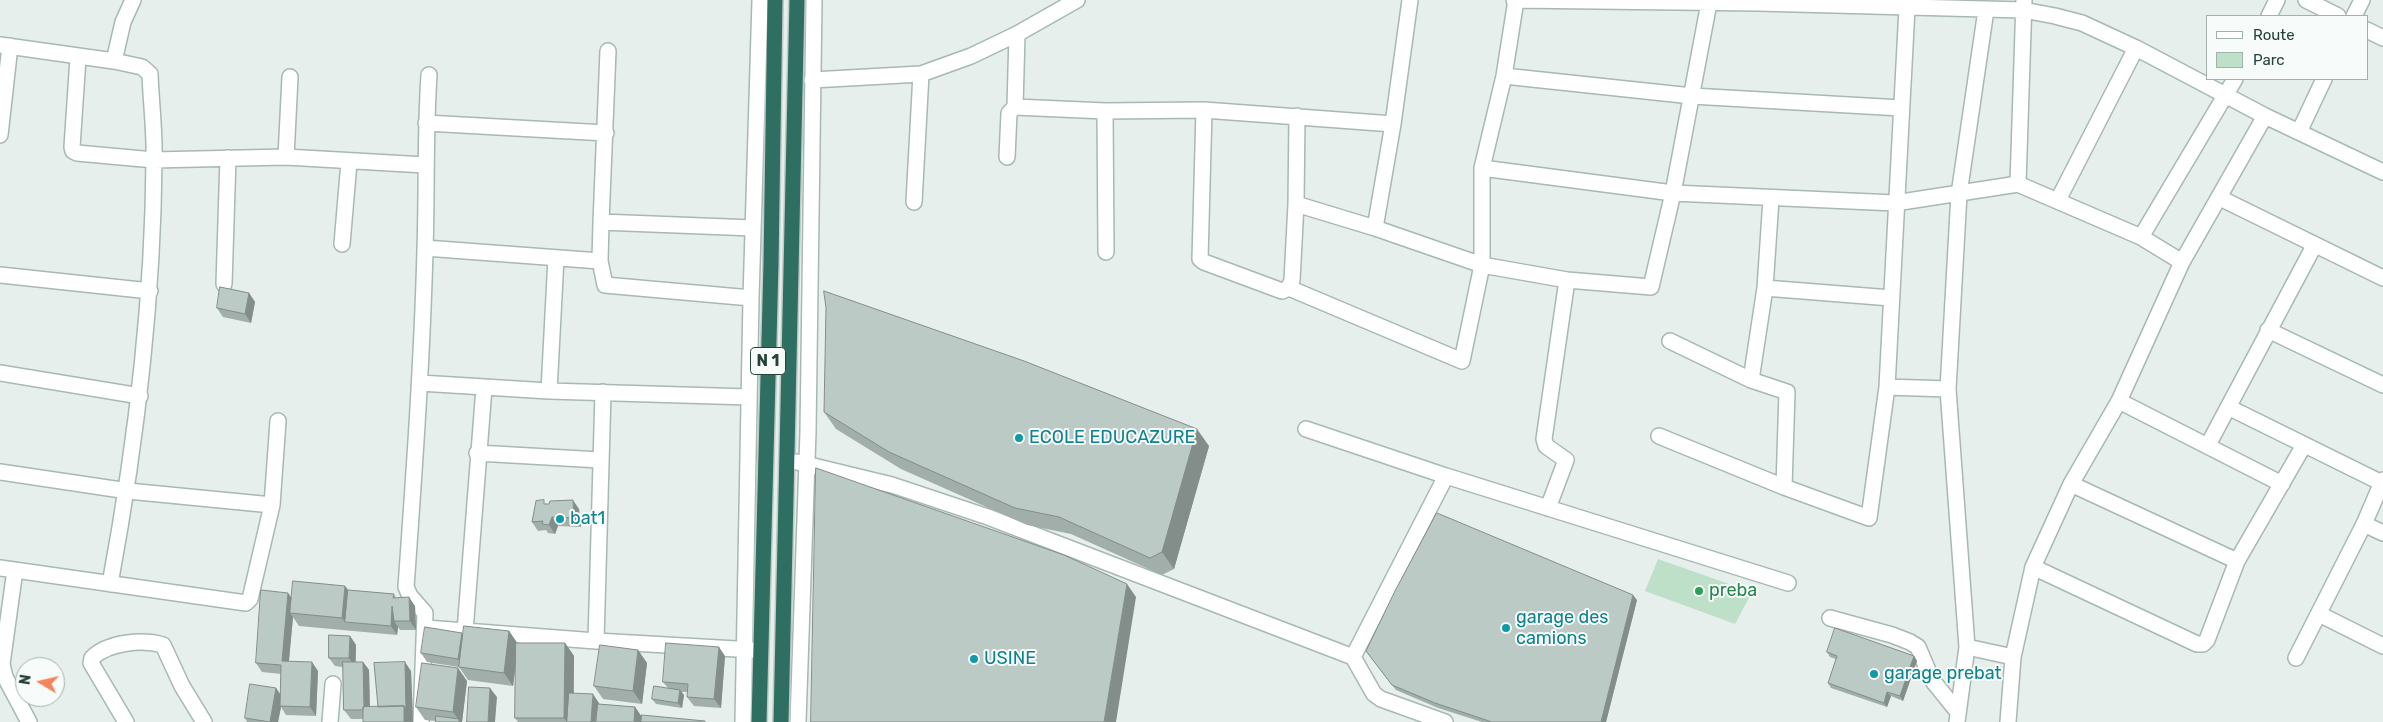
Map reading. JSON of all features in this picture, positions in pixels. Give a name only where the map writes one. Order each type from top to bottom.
[{"type":"highway","name":"N 1","points":[[758,722],[753,650],[771,254],[775,0]]},
{"type":"highway","name":"N 1","points":[[781,722],[797,0]]},
{"type":"street","points":[[114,61],[123,22],[133,0]]},
{"type":"street","points":[[743,722],[753,650],[749,398],[760,0]]},
{"type":"street","points":[[798,722],[806,464],[814,0]]},
{"type":"street","points":[[812,80],[922,74],[971,56],[1017,34],[1077,0]]},
{"type":"street","points":[[1375,228],[1393,124],[1410,0]]},
{"type":"street","points":[[1204,110],[1200,259],[1282,290],[1288,288],[1462,361],[1482,265],[1482,168],[1504,76],[1515,0],[1710,3],[1758,1],[1986,10],[2024,5],[2082,24],[2136,48],[2265,116],[2383,172]]},
{"type":"street","points":[[2270,15],[2277,0]]},
{"type":"street","points":[[2306,0],[2336,15]]},
{"type":"street","points":[[2354,15],[2362,0]]},
{"type":"street","points":[[1296,204],[1375,228],[1482,265],[1567,280],[1652,287],[1673,194],[1710,3]]},
{"type":"street","points":[[2018,184],[2024,5]]},
{"type":"street","points":[[1659,436],[1784,487],[1869,518],[1886,387],[1907,8]]},
{"type":"street","points":[[1958,717],[1968,647],[1948,389],[1959,194],[1986,10]]},
{"type":"street","points":[[2368,30],[2383,38]]},
{"type":"street","points":[[1007,157],[1010,113],[1015,107],[1017,34]]},
{"type":"street","points":[[0,134],[5,45],[78,58],[114,61],[142,67],[150,74],[154,160],[150,291],[140,396],[128,491],[110,584]]},
{"type":"street","points":[[2058,200],[2136,48]]},
{"type":"street","points":[[608,51],[600,261],[603,282],[609,287],[751,298]]},
{"type":"street","points":[[78,58],[73,151],[154,160],[286,157],[425,165]]},
{"type":"street","points":[[914,202],[922,74]]},
{"type":"street","points":[[421,722],[426,628],[424,610],[410,596],[406,587],[420,383],[426,248],[425,165],[429,75]]},
{"type":"street","points":[[1504,76],[1692,96],[1902,108]]},
{"type":"street","points":[[286,157],[290,77]]},
{"type":"street","points":[[2141,237],[2235,80]]},
{"type":"street","points":[[2299,132],[2324,80]]},
{"type":"street","points":[[1015,107],[1106,111],[1204,110],[1393,124]]},
{"type":"street","points":[[1106,111],[1106,252]]},
{"type":"street","points":[[1288,288],[1292,280],[1296,204],[1297,116]]},
{"type":"street","points":[[2008,722],[2013,657],[2034,568],[2071,484],[2119,401],[2182,262],[2265,116]]},
{"type":"street","points":[[426,123],[606,133]]},
{"type":"street","points":[[224,284],[228,158]]},
{"type":"street","points":[[342,244],[349,162]]},
{"type":"street","points":[[1482,168],[1673,194],[1895,203],[2018,184],[2141,237],[2182,262]]},
{"type":"street","points":[[2220,198],[2314,246],[2383,278]]},
{"type":"street","points":[[1751,380],[1765,288],[1771,199]]},
{"type":"street","points":[[601,222],[753,228]]},
{"type":"street","points":[[2208,445],[2314,246]]},
{"type":"street","points":[[426,248],[600,261]]},
{"type":"street","points":[[549,391],[556,258]]},
{"type":"street","points":[[0,275],[150,291]]},
{"type":"street","points":[[1548,508],[1566,460],[1546,446],[1544,439],[1567,280]]},
{"type":"street","points":[[1765,288],[1891,298]]},
{"type":"street","points":[[809,290],[827,296]]},
{"type":"street","points":[[2268,330],[2383,385]]},
{"type":"street","points":[[1670,341],[1751,380],[1787,392],[1784,487]]},
{"type":"street","points":[[0,373],[140,396]]},
{"type":"street","points":[[420,383],[549,391],[749,398]]},
{"type":"street","points":[[1886,387],[1948,389]]},
{"type":"street","points":[[465,631],[484,388]]},
{"type":"street","points":[[596,641],[603,392]]},
{"type":"street","points":[[2119,401],[2282,484]]},
{"type":"street","points":[[2228,407],[2382,482],[2364,524],[2296,658]]},
{"type":"street","points":[[29,722],[5,677],[2,664],[7,569],[246,603],[250,599],[272,505],[278,421]]},
{"type":"street","points":[[1306,429],[1446,476],[1788,583]]},
{"type":"street","points":[[2034,568],[2197,644],[2203,644],[2207,640],[2237,561],[2304,445]]},
{"type":"street","points":[[478,453],[600,460]]},
{"type":"street","points":[[787,460],[892,485],[988,518],[1353,656],[1374,694],[1381,699],[1445,722]]},
{"type":"street","points":[[0,472],[128,491],[272,505]]},
{"type":"street","points":[[1353,656],[1446,476]]},
{"type":"street","points":[[2071,484],[2237,561]]},
{"type":"street","points":[[2364,524],[2383,533]]},
{"type":"street","points":[[2319,614],[2383,646]]},
{"type":"street","points":[[1830,618],[1892,636],[1918,647],[1932,680],[1958,717]]},
{"type":"street","points":[[426,628],[596,641],[753,650]]},
{"type":"street","points":[[522,654],[523,636]]},
{"type":"street","points":[[126,722],[92,663],[92,658],[112,647],[134,642],[163,645],[182,686],[204,722]]},
{"type":"street","points":[[1968,647],[2013,657]]},
{"type":"street","points":[[330,722],[333,684]]},
{"type":"green space","name":"preba","points":[[1658,559],[1752,592],[1735,624],[1645,591]]},
{"type":"building","points":[[220,287],[249,293],[245,314],[217,308]]},
{"type":"building","name":"ECOLE EDUCAZURE","points":[[824,291],[1024,361],[1197,429],[1162,552],[1150,558],[1059,517],[1015,508],[889,452],[824,412],[826,308]]},
{"type":"building","name":"USINE","points":[[816,468],[1064,555],[1127,584],[1104,722],[811,722]]},
{"type":"building","points":[[544,500],[544,504],[549,504],[550,501],[573,500],[574,518],[552,517],[549,525],[542,524],[543,521],[532,522],[536,501]]},
{"type":"building","name":"garage des camions","points":[[1437,513],[1633,595],[1601,722],[1492,722],[1435,703],[1392,685],[1366,651],[1395,591]]},
{"type":"building","points":[[293,581],[345,586],[342,618],[290,613]]},
{"type":"building","points":[[261,590],[288,593],[282,661],[312,662],[310,707],[280,706],[281,665],[256,663]]},
{"type":"building","points":[[348,590],[394,594],[393,598],[409,597],[410,621],[394,621],[392,606],[391,626],[345,622]]},
{"type":"building","points":[[464,626],[509,631],[504,673],[459,667]]},
{"type":"building","points":[[425,627],[462,633],[458,659],[421,653]]},
{"type":"building","name":"garage prebat","points":[[1835,628],[1914,656],[1900,696],[1887,692],[1884,703],[1828,683],[1837,656],[1827,652]]},
{"type":"building","points":[[329,635],[350,636],[349,658],[329,658]]},
{"type":"building","points":[[516,643],[565,643],[564,718],[515,718]]},
{"type":"building","points":[[666,643],[719,647],[714,699],[687,697],[688,684],[663,682]]},
{"type":"building","points":[[600,645],[638,650],[633,691],[594,686]]},
{"type":"building","points":[[343,662],[363,662],[363,710],[344,710]]},
{"type":"building","points":[[405,662],[406,710],[404,706],[378,707],[374,663]]},
{"type":"building","points":[[422,663],[458,668],[453,712],[416,707]]},
{"type":"building","points":[[250,684],[276,688],[270,722],[245,718]]},
{"type":"building","points":[[654,686],[680,690],[678,703],[652,699]]},
{"type":"building","points":[[469,687],[490,688],[488,722],[467,722]]},
{"type":"building","points":[[569,693],[593,694],[591,722],[567,722]]},
{"type":"building","points":[[598,704],[635,707],[634,722],[596,722]]},
{"type":"building","points":[[404,706],[404,722],[363,722],[363,707]]},
{"type":"building","points":[[642,715],[705,721],[705,722],[641,722]]},
{"type":"building","points":[[436,716],[459,719],[459,722],[436,722]]},
{"type":"place","name":"ECOLE EDUCAZURE","points":[[1019,438]]},
{"type":"place","name":"bat1","points":[[560,519]]},
{"type":"place","name":"preba","points":[[1699,591]]},
{"type":"place","name":"garage des camions","points":[[1506,628]]},
{"type":"place","name":"USINE","points":[[974,659]]},
{"type":"place","name":"garage prebat","points":[[1874,674]]}]
